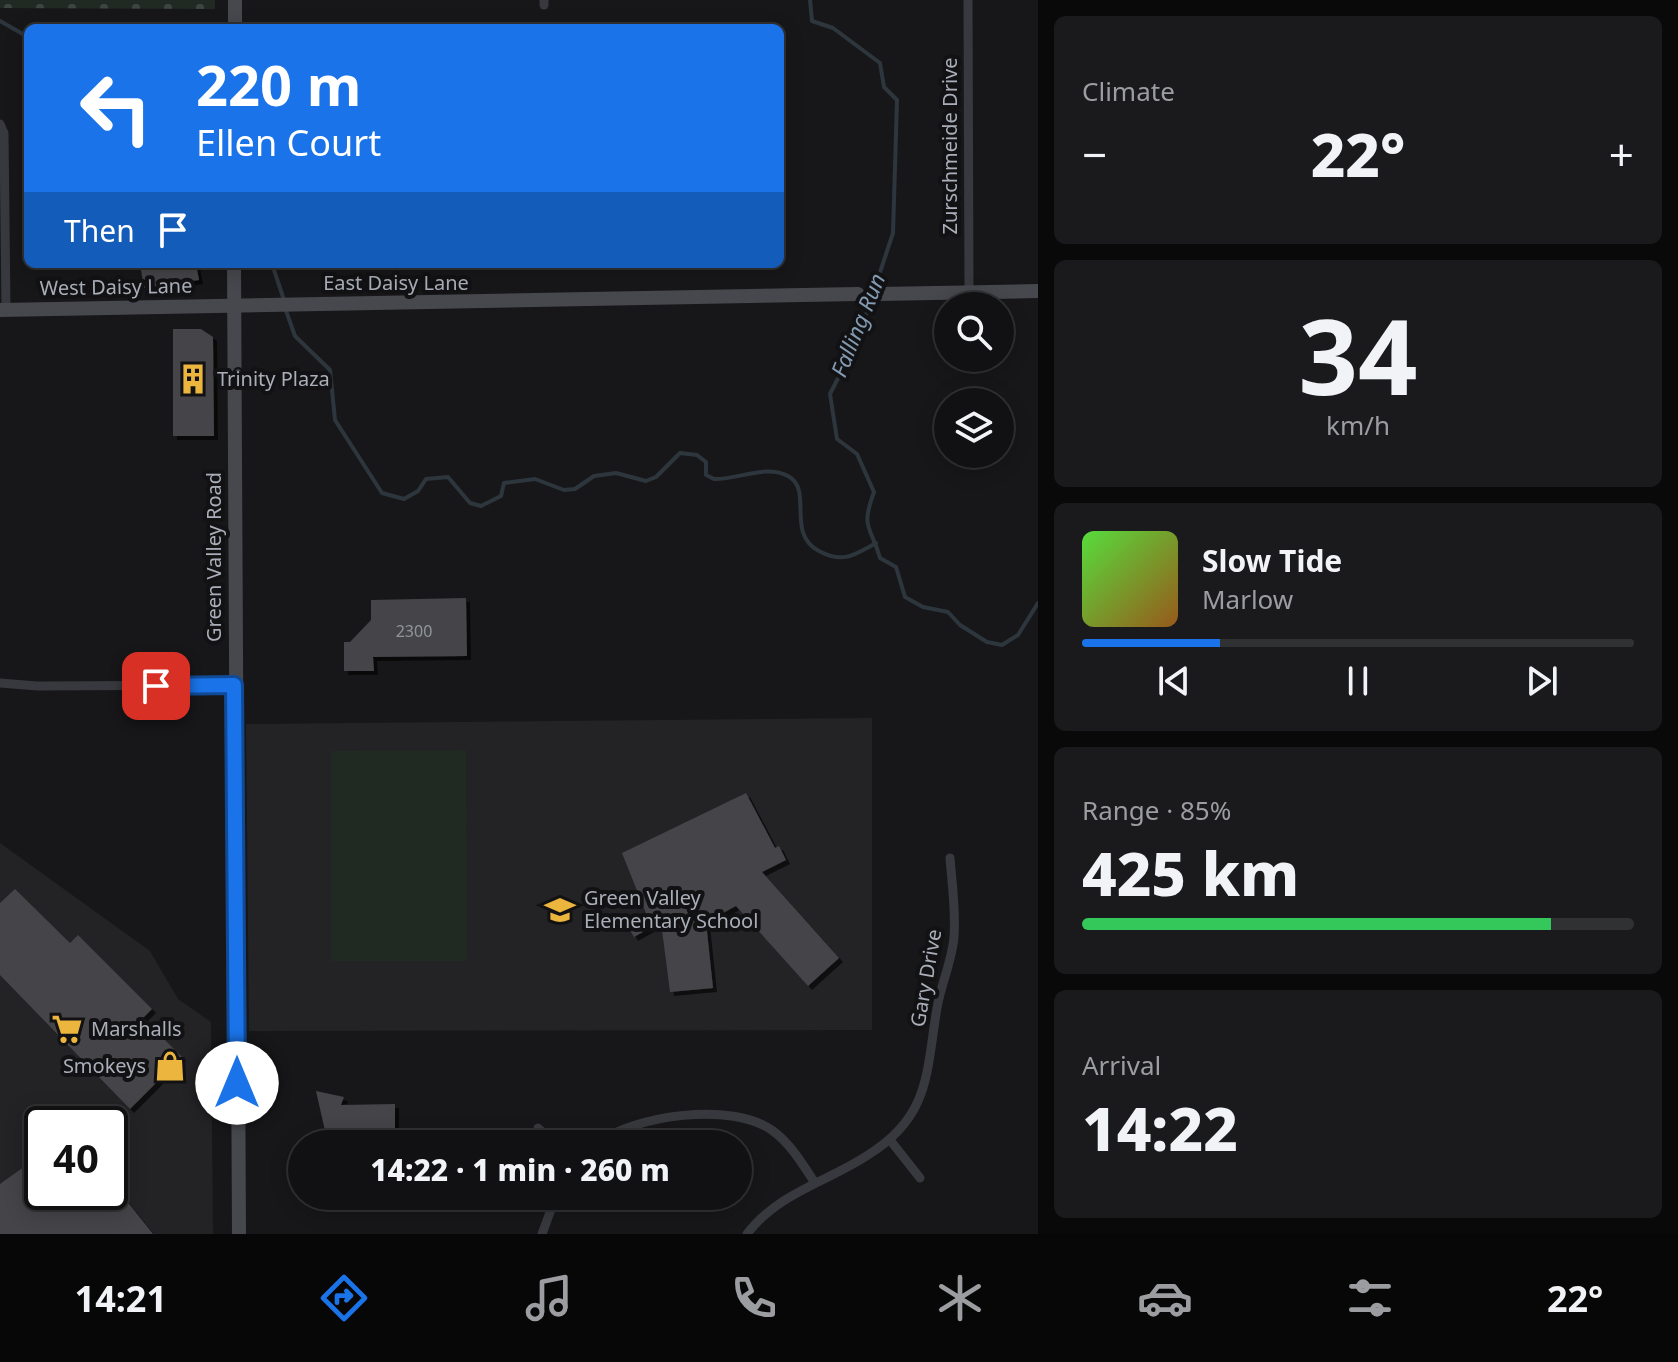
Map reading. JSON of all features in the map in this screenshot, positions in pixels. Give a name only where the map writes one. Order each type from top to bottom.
[{"type":"street","points":[[235,0],[235,24]]},
{"type":"street","name":"Zurschmeide Drive","points":[[968,0],[969,292]]},
{"type":"street","points":[[0,124],[4,133],[3,310]]},
{"type":"street","name":"Green Valley Road","points":[[234,268],[239,1234]]},
{"type":"street","name":"East Daisy Lane","points":[[969,292],[1038,291]]},
{"type":"street","name":"East Daisy Lane","points":[[234,304],[934,293]]},
{"type":"street","name":"West Daisy Lane","points":[[3,310],[234,304]]},
{"type":"street","points":[[0,683],[37,686],[234,685]]},
{"type":"street","name":"Gary Drive","points":[[747,1234],[777,1204],[890,1140],[913,1111],[930,1071],[937,1009],[954,936],[950,858]]},
{"type":"street","points":[[621,1130],[649,1120],[741,1118],[763,1125],[780,1138],[815,1183]]},
{"type":"street","points":[[890,1140],[920,1178]]},
{"type":"street","points":[[542,1234],[551,1210]]},
{"type":"shaded area","name":"Green Valley Elementary School","points":[[872,718],[872,1030],[249,1031],[246,724]]},
{"type":"shaded area","points":[[0,843],[150,951],[178,999],[211,1022],[213,1234],[0,1234]]},
{"type":"green space","points":[[0,0],[215,0],[215,9],[0,8]]},
{"type":"green space","points":[[466,750],[467,961],[331,961],[331,751]]},
{"type":"building","points":[[141,268],[197,268],[199,280],[144,288]]},
{"type":"building","name":"Trinity Plaza","points":[[173,329],[201,329],[213,337],[214,436],[173,436]]},
{"type":"building","points":[[466,598],[467,656],[373,657],[374,671],[344,671],[344,642],[350,642],[371,620],[371,600]]},
{"type":"building","points":[[746,793],[775,848],[779,846],[786,860],[762,872],[839,958],[808,986],[736,906],[706,922],[713,988],[670,992],[661,922],[634,937],[626,923],[646,913],[622,853]]},
{"type":"building","points":[[15,889],[70,943],[78,935],[152,1009],[143,1018],[182,1057],[130,1109],[0,975],[0,903]]},
{"type":"building","points":[[316,1091],[344,1097],[341,1105],[395,1104],[395,1130],[325,1130]]},
{"type":"building","points":[[24,1167],[24,1210],[128,1210],[128,1203],[153,1234],[0,1234],[0,1184]]},
{"type":"waterway","name":"Falling Run","points":[[810,0],[812,21],[833,28],[880,63],[884,87],[897,100],[893,233],[858,339],[830,394],[837,439],[857,454],[874,492],[868,527],[880,558],[896,567],[905,597],[923,607],[948,612],[960,625],[987,642],[1002,645],[1018,635],[1038,603]]},
{"type":"waterway","points":[[0,21],[24,35]]},
{"type":"waterway","points":[[273,268],[284,300]]},
{"type":"waterway","points":[[285,308],[295,336],[330,370],[335,420],[382,493],[404,499],[418,491],[426,479],[448,477],[470,503],[481,506],[501,496],[504,483],[535,479],[564,490],[575,489],[594,476],[616,473],[646,481],[656,477],[680,453],[697,455],[706,462],[706,475],[714,479],[761,472],[788,476],[799,491],[803,534],[809,543],[827,555],[848,556],[876,543]]},
{"type":"place","name":"Trinity Plaza","points":[[193,379]]},
{"type":"place","name":"Green Valley Elementary School","points":[[560,910]]},
{"type":"place","name":"Marshalls","points":[[67,1029]]},
{"type":"place","name":"Smokeys","points":[[170,1066]]},
{"type":"route","points":[[156,686],[234,685],[237,1083]]}]
